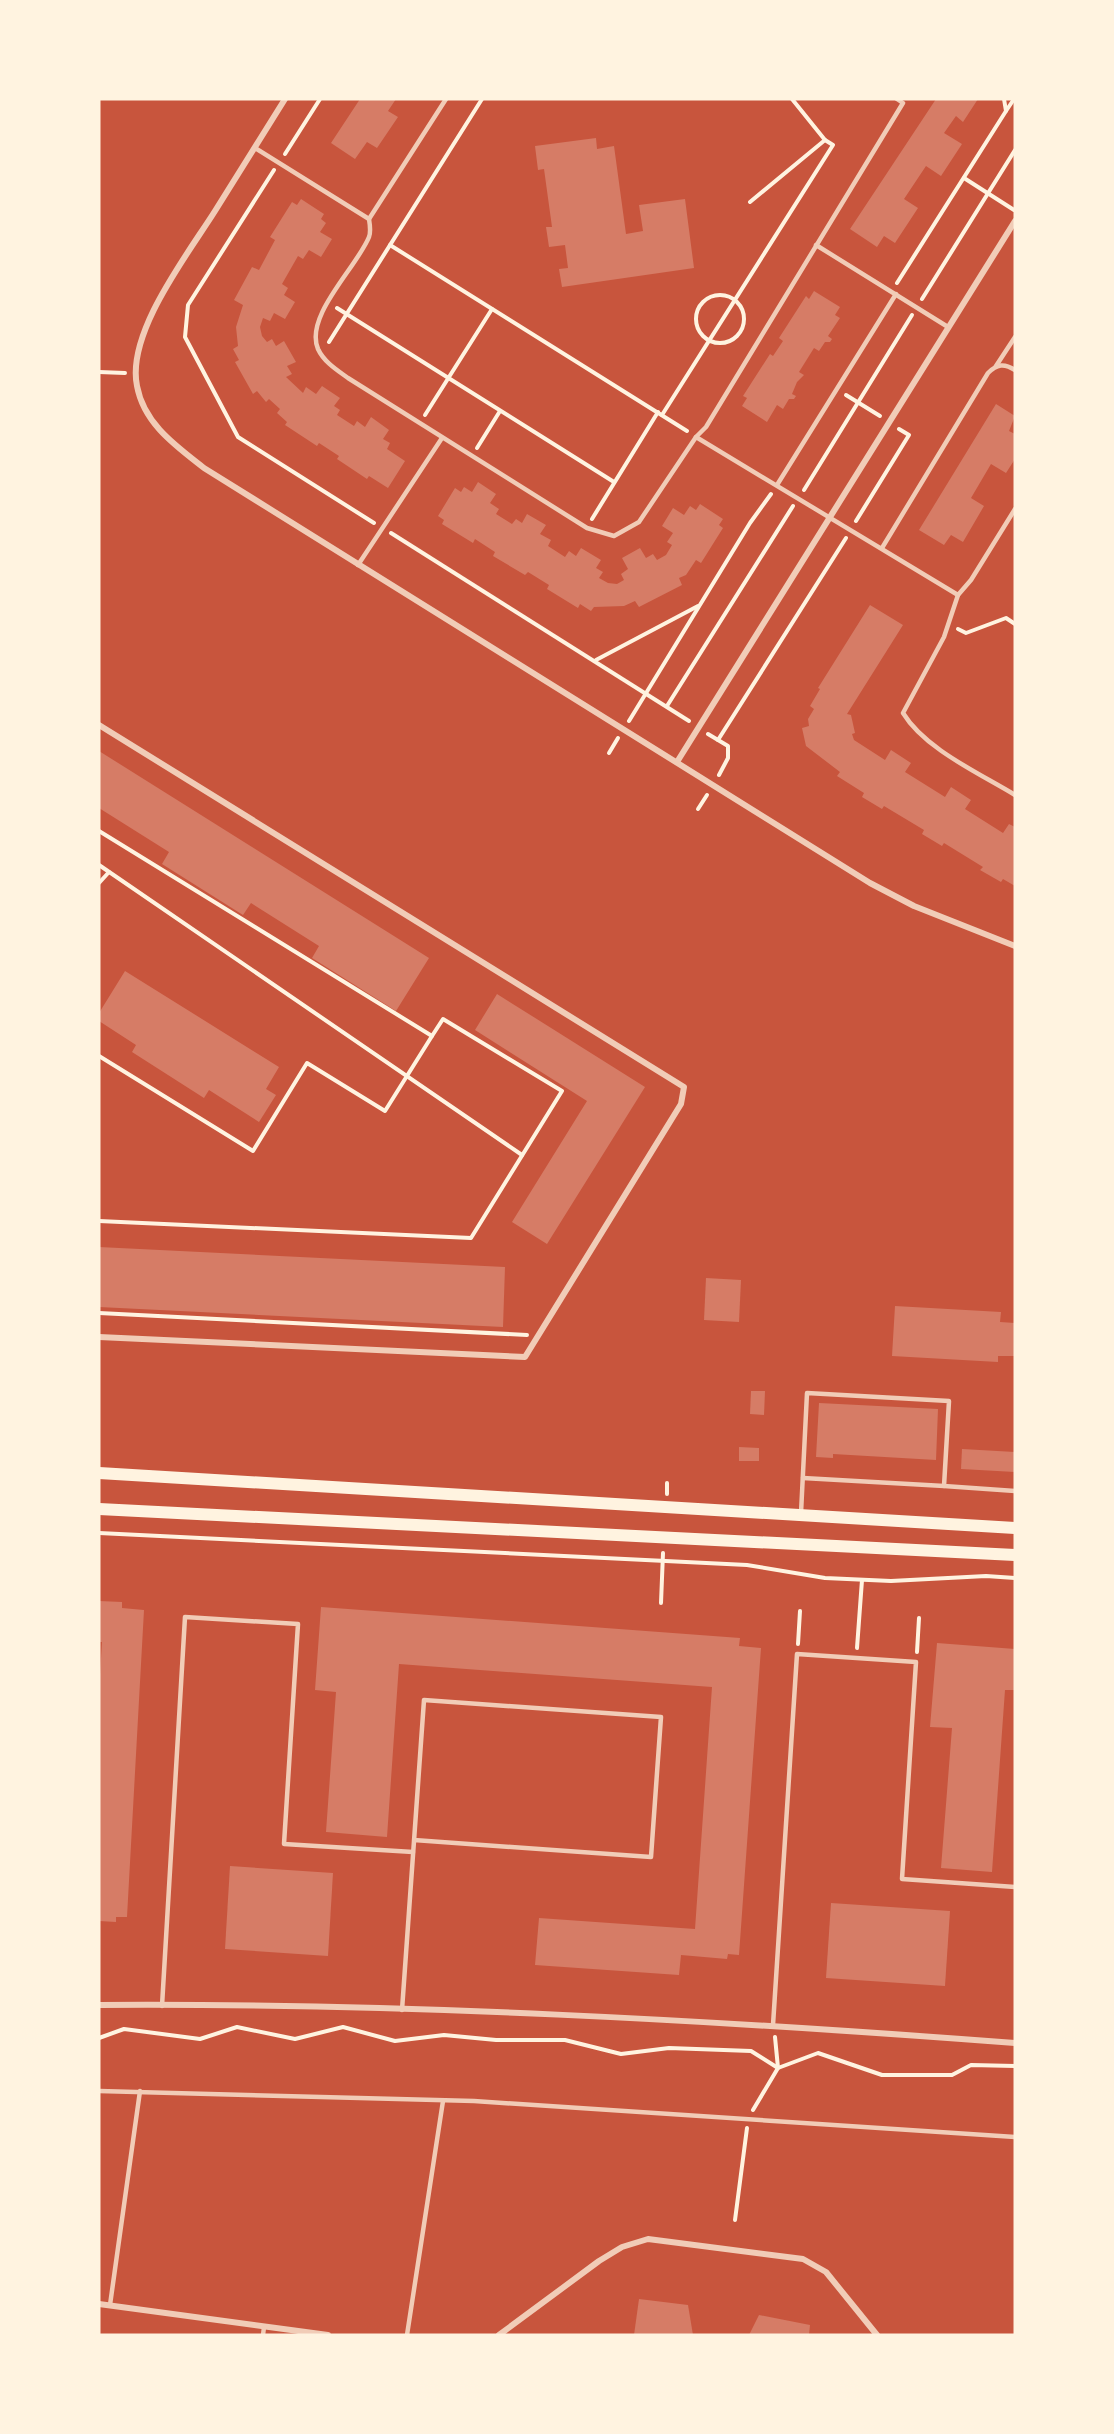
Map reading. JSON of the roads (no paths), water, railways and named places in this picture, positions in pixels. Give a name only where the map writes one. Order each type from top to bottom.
[{"type":"main road","points":[[99,1473],[1015,1528]]},
{"type":"main road","points":[[99,1509],[1015,1556]]},
{"type":"street","points":[[285,99],[166,289],[143,339],[135,374],[143,406],[168,440],[204,468],[870,883],[914,906],[1015,946]]},
{"type":"street","points":[[677,762],[1015,221]]},
{"type":"street","points":[[99,725],[684,1087],[681,1104],[525,1357],[99,1337]]},
{"type":"street","points":[[99,2005],[402,2010],[773,2025],[1015,2043]]},
{"type":"street","points":[[499,2335],[622,2247],[648,2240],[803,2259],[826,2272],[877,2335]]},
{"type":"street","points":[[99,2304],[328,2335]]},
{"type":"lane","points":[[446,99],[369,219],[370,236],[320,317],[315,333],[321,353],[330,365],[348,378],[442,438],[587,528],[614,536],[639,522],[696,437],[706,427],[903,103],[897,99]]},
{"type":"lane","points":[[255,148],[369,219]]},
{"type":"lane","points":[[816,245],[948,327]]},
{"type":"lane","points":[[777,485],[894,293]]},
{"type":"lane","points":[[882,548],[980,384],[996,366],[1015,337]]},
{"type":"lane","points":[[996,366],[1007,365],[1015,370]]},
{"type":"lane","points":[[696,437],[958,595]]},
{"type":"lane","points":[[358,565],[442,438]]},
{"type":"lane","points":[[1015,509],[971,580],[958,595],[944,637],[903,713],[909,723],[928,741],[1015,795]]},
{"type":"lane","points":[[801,1515],[807,1393],[949,1401],[944,1486]]},
{"type":"lane","points":[[803,1478],[1015,1491]]},
{"type":"lane","points":[[162,2006],[185,1617],[298,1624],[284,1844],[413,1852]]},
{"type":"lane","points":[[773,2025],[797,1654],[916,1662],[902,1879],[1015,1887]]},
{"type":"lane","points":[[402,2010],[413,1852],[424,1700],[661,1717],[651,1857],[414,1840]]},
{"type":"lane","points":[[99,2091],[442,2101],[1015,2138]]},
{"type":"lane","points":[[110,2305],[140,2091]]},
{"type":"lane","points":[[407,2335],[442,2101]]},
{"type":"lane","points":[[263,2335],[264,2327]]}]
